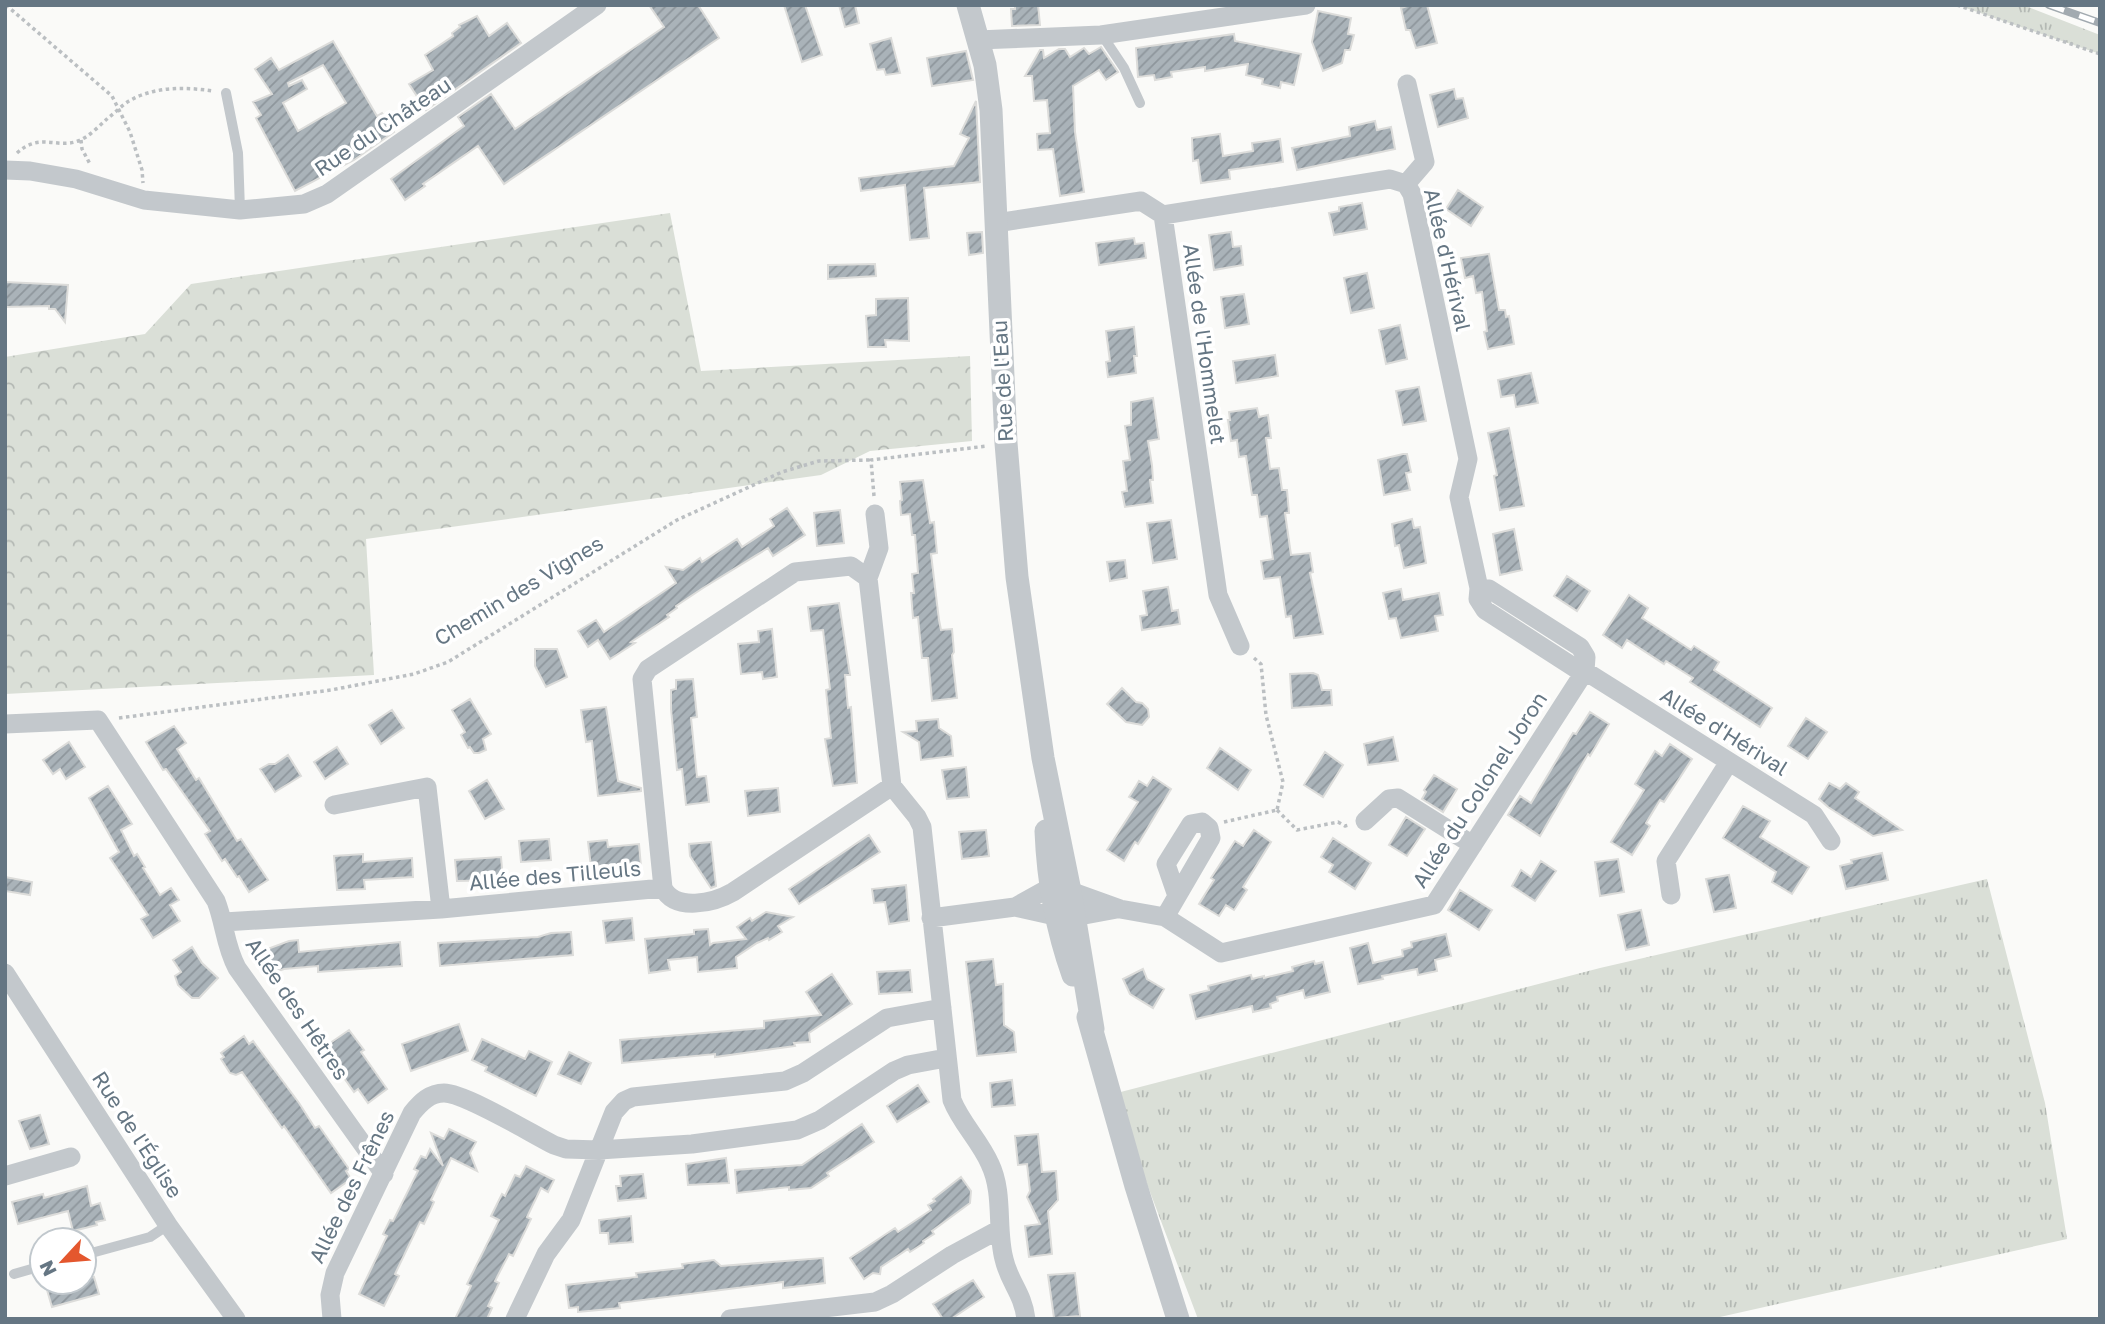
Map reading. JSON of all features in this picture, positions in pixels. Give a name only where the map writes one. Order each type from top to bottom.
[{"type":"street","name":"Rue du Château","points":[[10,162],[30,171],[76,179],[144,200],[240,210],[304,204],[327,194],[597,5]]},
{"type":"street","name":"Rue de l'Eau","points":[[968,5],[989,85],[1006,443],[1017,577],[1060,889],[1093,1029],[1136,1186],[1178,1319]]},
{"type":"street","points":[[978,40],[1101,35],[1307,5]]},
{"type":"street","points":[[1406,184],[1425,162],[1407,84]]},
{"type":"street","name":"Allée d'Hérival","points":[[1163,215],[1390,179],[1406,184],[1412,194],[1468,459],[1459,497],[1479,587],[1478,599],[1485,610],[1814,815],[1831,841]]},
{"type":"street","points":[[996,223],[1141,201],[1163,215]]},
{"type":"street","name":"Allée de l'Hommelet","points":[[1163,215],[1218,594],[1240,646]]},
{"type":"street","points":[[875,514],[879,548],[868,578],[892,786],[922,827],[952,1100],[956,1111],[986,1155],[995,1176],[1004,1262],[1022,1297],[1026,1319]]},
{"type":"street","points":[[663,888],[642,678],[648,668],[795,572],[851,566],[868,578]]},
{"type":"street","name":"Allée du Colonel Joron","points":[[1060,889],[1120,909],[1165,917],[1221,953],[1433,905],[1584,671]]},
{"type":"street","points":[[5,724],[98,720]]},
{"type":"street","name":"Allée des Hêtres","points":[[98,720],[205,884],[224,922],[226,944],[237,968],[384,1174]]},
{"type":"street","points":[[1671,895],[1665,860],[1729,762]]},
{"type":"street","name":"Allée des Tilleuls","points":[[224,922],[441,909],[663,888],[672,899],[681,902],[711,901],[723,898],[892,786]]},
{"type":"street","points":[[334,805],[427,787],[441,909]]},
{"type":"street","points":[[1365,821],[1388,799],[1398,797],[1473,845]]},
{"type":"street","points":[[1165,917],[1211,838],[1209,828]]},
{"type":"street","points":[[931,918],[1015,907],[1060,889]]},
{"type":"street","points":[[1015,907],[1065,916]]},
{"type":"street","name":"Allée du Colonel Joron","points":[[1065,916],[1120,909]]},
{"type":"street","name":"Rue de l'Église","points":[[5,973],[168,1225],[236,1319]]},
{"type":"street","points":[[515,1319],[546,1254],[571,1220],[614,1112],[624,1101],[634,1097],[785,1081],[803,1073],[878,1022],[896,1016],[942,1009]]},
{"type":"street","name":"Allée des Frênes","points":[[332,1319],[331,1283],[412,1113],[421,1102],[443,1093],[461,1097],[566,1149],[599,1150],[692,1144],[797,1130],[820,1120],[894,1071],[908,1065],[946,1058]]},
{"type":"street","points":[[5,1176],[71,1157]]},
{"type":"street","points":[[730,1319],[875,1302],[1000,1229]]},
{"type":"lane","points":[[1101,35],[1124,68],[1139,103]]},
{"type":"lane","points":[[226,93],[238,153],[240,210]]},
{"type":"lane","points":[[98,1251],[150,1237],[168,1225]]},
{"type":"lane","points":[[14,1274],[28,1270]]},
{"type":"path","points":[[1957,5],[2100,54]]},
{"type":"path","points":[[7,7],[112,96],[130,132],[142,170],[144,200]]},
{"type":"path","points":[[10,162],[25,146],[40,141],[68,144],[81,141],[129,101],[153,92],[185,87],[226,93]]},
{"type":"path","name":"Chemin des Vignes","points":[[98,720],[331,690],[414,674],[448,662],[677,520],[782,472],[819,461],[871,460],[1006,443]]},
{"type":"path","points":[[871,460],[875,514]]},
{"type":"path","points":[[1240,646],[1261,664],[1266,715],[1283,782],[1277,810]]},
{"type":"path","points":[[1277,810],[1297,830],[1338,822],[1345,826],[1365,821]]},
{"type":"path","points":[[1209,828],[1277,810]]},
{"type":"green space","points":[[1957,5],[2023,5],[2100,35],[2100,54]]},
{"type":"green space","points":[[670,213],[701,371],[970,356],[972,441],[870,451],[821,475],[366,539],[374,675],[5,694],[5,357],[145,334],[191,284]]},
{"type":"green space","points":[[1987,879],[2045,1103],[2067,1239],[1711,1319],[1198,1319],[1113,1094],[1600,968]]},
{"type":"building","points":[[649,5],[698,5],[719,38],[504,184],[478,146],[423,184],[425,186],[405,200],[391,179],[464,126],[458,117],[491,94],[515,129],[664,27]]},
{"type":"building","points":[[784,5],[805,5],[822,55],[802,62]]},
{"type":"building","points":[[839,5],[855,5],[859,23],[845,27]]},
{"type":"building","points":[[1015,5],[1038,5],[1040,25],[1012,26],[1011,9],[1015,9]]},
{"type":"building","points":[[1427,5],[1437,43],[1416,48],[1410,30],[1406,30],[1401,8]]},
{"type":"building","points":[[1318,11],[1351,18],[1348,34],[1354,35],[1350,50],[1345,50],[1342,63],[1323,71],[1312,42]]},
{"type":"building","points":[[477,16],[489,36],[507,23],[521,43],[426,110],[409,84],[433,70],[425,55],[453,36],[452,33],[459,25]]},
{"type":"building","points":[[1234,34],[1235,41],[1301,54],[1294,85],[1281,82],[1280,88],[1262,84],[1263,79],[1246,75],[1248,64],[1205,71],[1205,67],[1171,72],[1172,77],[1155,80],[1154,75],[1138,77],[1136,48]]},
{"type":"building","points":[[891,38],[900,73],[886,75],[884,69],[877,70],[870,44]]},
{"type":"building","points":[[333,41],[377,116],[382,113],[394,132],[354,160],[295,191],[256,118],[261,115],[253,102],[272,94],[255,69],[271,58],[279,70]],"holes":[[[323,65],[346,103],[298,131],[283,103],[307,89],[302,80],[289,86],[288,83]]]},
{"type":"building","points":[[1101,47],[1118,72],[1106,80],[1099,70],[1073,86],[1075,132],[1084,192],[1060,196],[1053,149],[1038,150],[1037,134],[1050,133],[1047,100],[1034,101],[1032,76],[1025,76],[1040,50],[1043,50],[1044,58],[1059,49],[1065,49],[1070,57],[1084,48],[1089,54]]},
{"type":"building","points":[[966,51],[973,80],[932,86],[927,58]]},
{"type":"building","points":[[1454,89],[1456,99],[1463,98],[1468,118],[1438,127],[1430,95]]},
{"type":"building","points":[[976,101],[980,182],[924,188],[929,238],[910,240],[905,185],[861,191],[859,178],[954,166],[969,138],[960,134]]},
{"type":"building","points":[[1375,121],[1377,130],[1391,127],[1395,149],[1297,170],[1292,148],[1350,136],[1349,127]]},
{"type":"building","points":[[1220,134],[1223,156],[1253,151],[1252,143],[1280,139],[1283,162],[1229,170],[1230,179],[1201,183],[1198,160],[1193,161],[1192,138]]},
{"type":"building","points":[[1458,190],[1483,207],[1471,226],[1446,209]]},
{"type":"building","points":[[1362,203],[1367,229],[1334,235],[1329,213],[1339,211],[1339,207]]},
{"type":"building","points":[[982,232],[983,253],[969,255],[967,233]]},
{"type":"building","points":[[1231,232],[1233,247],[1241,246],[1243,265],[1214,270],[1209,235]]},
{"type":"building","points":[[1134,238],[1135,244],[1144,243],[1146,258],[1099,265],[1096,243]]},
{"type":"building","points":[[1489,254],[1499,310],[1505,310],[1506,317],[1509,316],[1514,344],[1488,349],[1484,332],[1487,331],[1482,292],[1476,293],[1473,276],[1465,278],[1461,258]]},
{"type":"building","points":[[875,264],[876,276],[828,279],[828,265]]},
{"type":"building","points":[[1367,273],[1374,308],[1351,313],[1344,278]]},
{"type":"building","points":[[5,282],[68,285],[65,322],[55,309],[49,309],[49,306],[5,307]]},
{"type":"building","points":[[1244,294],[1249,324],[1225,328],[1221,297]]},
{"type":"building","points":[[908,298],[909,341],[885,340],[886,347],[868,347],[866,316],[876,315],[876,299]]},
{"type":"building","points":[[1400,325],[1407,359],[1386,364],[1379,330]]},
{"type":"building","points":[[1134,327],[1136,373],[1108,377],[1106,362],[1110,361],[1106,331]]},
{"type":"building","points":[[1275,355],[1278,376],[1236,383],[1233,361]]},
{"type":"building","points":[[1531,373],[1538,403],[1516,407],[1514,395],[1501,397],[1498,380]]},
{"type":"building","points":[[1419,387],[1426,421],[1403,425],[1396,391]]},
{"type":"building","points":[[1153,398],[1159,439],[1148,441],[1153,503],[1125,507],[1122,492],[1127,491],[1123,461],[1130,460],[1125,426],[1131,425],[1131,402]]},
{"type":"building","points":[[1257,408],[1259,417],[1268,415],[1271,438],[1266,438],[1270,469],[1279,468],[1282,490],[1287,490],[1289,513],[1285,513],[1291,555],[1310,553],[1313,572],[1310,573],[1323,634],[1294,638],[1291,616],[1286,617],[1280,577],[1264,579],[1261,561],[1273,559],[1267,516],[1260,517],[1257,495],[1252,495],[1246,456],[1239,457],[1237,440],[1231,441],[1228,420],[1229,412]]},
{"type":"building","points":[[1509,428],[1524,506],[1500,510],[1494,476],[1497,475],[1488,433]]},
{"type":"building","points":[[1407,454],[1411,472],[1406,473],[1410,490],[1384,495],[1378,460]]},
{"type":"building","points":[[923,480],[930,523],[934,522],[937,553],[931,554],[939,620],[941,630],[952,629],[957,698],[932,701],[928,658],[922,658],[918,617],[913,618],[912,574],[918,573],[915,535],[912,535],[910,514],[901,515],[900,501],[900,482]]},
{"type":"building","points":[[787,508],[805,535],[773,556],[768,548],[703,588],[676,606],[677,608],[667,615],[669,617],[631,642],[635,643],[610,659],[598,640],[588,647],[578,631],[596,620],[604,632],[676,583],[666,567],[683,570],[700,558],[702,562],[737,539],[742,547],[774,526],[770,519]]},
{"type":"building","points":[[840,510],[844,543],[817,546],[814,513]]},
{"type":"building","points":[[1412,519],[1414,528],[1420,527],[1426,563],[1404,568],[1399,545],[1395,546],[1392,524]]},
{"type":"building","points":[[1171,520],[1177,559],[1153,563],[1147,523]]},
{"type":"building","points":[[1514,529],[1522,570],[1500,575],[1493,534]]},
{"type":"building","points":[[1125,560],[1127,578],[1110,581],[1107,562]]},
{"type":"building","points":[[1567,576],[1590,591],[1577,611],[1554,596]]},
{"type":"building","points":[[1168,587],[1172,611],[1178,610],[1180,624],[1142,630],[1140,616],[1147,615],[1143,591]]},
{"type":"building","points":[[1401,589],[1403,600],[1439,593],[1443,615],[1435,616],[1438,631],[1401,638],[1396,618],[1389,619],[1383,593]]},
{"type":"building","points":[[1629,595],[1648,608],[1642,618],[1691,650],[1694,646],[1719,662],[1714,670],[1772,708],[1760,727],[1690,682],[1693,678],[1666,661],[1664,664],[1627,640],[1622,648],[1603,635]]},
{"type":"building","points":[[839,603],[850,675],[845,675],[848,708],[851,707],[857,783],[833,786],[825,739],[831,738],[826,690],[830,689],[823,630],[811,631],[808,607]]},
{"type":"building","points":[[772,629],[777,677],[763,679],[762,672],[741,674],[738,644],[759,642],[758,631]]},
{"type":"building","points":[[535,649],[557,649],[567,677],[546,687],[535,666]]},
{"type":"building","points":[[1290,674],[1318,675],[1322,690],[1331,690],[1332,705],[1292,708]]},
{"type":"building","points":[[693,679],[697,717],[691,718],[697,777],[706,776],[709,802],[686,805],[682,769],[677,770],[671,690],[676,689],[676,680]]},
{"type":"building","points":[[1122,688],[1148,709],[1149,717],[1142,725],[1126,722],[1107,704]]},
{"type":"building","points":[[470,699],[491,734],[483,739],[486,750],[479,753],[468,748],[461,735],[465,732],[452,710]]},
{"type":"building","points":[[606,707],[618,781],[641,788],[641,791],[598,796],[592,741],[586,742],[581,710]]},
{"type":"building","points":[[392,710],[404,728],[381,744],[369,725]]},
{"type":"building","points":[[1590,712],[1609,724],[1590,756],[1588,754],[1540,836],[1508,815],[1520,796],[1531,803],[1573,733],[1576,734]]},
{"type":"building","points":[[1806,718],[1827,732],[1808,759],[1788,746]]},
{"type":"building","points":[[938,719],[939,728],[951,736],[953,756],[921,760],[919,742],[903,732],[917,731],[916,721]]},
{"type":"building","points":[[174,726],[186,743],[177,749],[196,780],[199,778],[237,841],[241,839],[268,880],[249,892],[225,859],[222,861],[205,834],[210,831],[166,769],[163,770],[146,742]]},
{"type":"building","points":[[1393,737],[1398,761],[1368,765],[1364,744]]},
{"type":"building","points":[[69,742],[85,767],[66,779],[60,769],[53,774],[43,760]]},
{"type":"building","points":[[1670,744],[1692,759],[1664,802],[1660,800],[1646,823],[1650,826],[1632,855],[1611,842],[1644,790],[1635,784],[1655,751],[1662,756]]},
{"type":"building","points":[[337,747],[348,764],[325,779],[314,762]]},
{"type":"building","points":[[1220,748],[1251,770],[1238,790],[1207,768]]},
{"type":"building","points":[[1325,752],[1343,765],[1323,797],[1304,785]]},
{"type":"building","points":[[288,755],[301,776],[275,792],[260,769],[275,764]]},
{"type":"building","points":[[966,767],[969,797],[947,799],[942,770]]},
{"type":"building","points":[[1434,775],[1457,789],[1443,812],[1422,799],[1426,792],[1424,790]]},
{"type":"building","points":[[1153,777],[1171,789],[1138,844],[1135,842],[1124,861],[1107,850],[1138,802],[1129,797],[1139,781],[1147,786]]},
{"type":"building","points":[[487,780],[504,809],[485,819],[469,791]]},
{"type":"building","points":[[1829,783],[1840,789],[1846,783],[1859,792],[1855,798],[1902,830],[1873,836],[1819,799]]},
{"type":"building","points":[[108,786],[132,824],[121,830],[134,856],[137,854],[160,895],[171,888],[179,900],[170,905],[180,921],[153,938],[141,919],[148,915],[110,858],[119,852],[89,798]]},
{"type":"building","points":[[778,788],[780,812],[748,816],[745,791]]},
{"type":"building","points":[[1743,806],[1770,821],[1760,837],[1809,867],[1792,894],[1772,882],[1776,872],[1723,838]]},
{"type":"building","points":[[1406,817],[1425,829],[1407,856],[1389,845]]},
{"type":"building","points":[[986,830],[989,856],[962,859],[959,832]]},
{"type":"building","points":[[1254,830],[1271,842],[1243,887],[1247,890],[1234,910],[1226,905],[1219,916],[1199,904],[1214,880],[1211,878],[1235,841],[1243,846]]},
{"type":"building","points":[[869,835],[880,852],[799,904],[789,889]]},
{"type":"building","points":[[1333,838],[1371,863],[1355,889],[1329,872],[1333,865],[1321,857]]},
{"type":"building","points":[[549,839],[551,860],[521,862],[519,841]]},
{"type":"building","points":[[607,840],[608,847],[639,844],[641,867],[610,871],[609,865],[591,867],[588,842]]},
{"type":"building","points":[[711,842],[716,886],[711,888],[690,856],[689,844]]},
{"type":"building","points":[[1882,853],[1888,880],[1846,889],[1840,866],[1852,863],[1851,860]]},
{"type":"building","points":[[363,854],[363,862],[412,858],[413,877],[364,880],[365,889],[337,890],[334,856]]},
{"type":"building","points":[[501,857],[503,880],[457,881],[455,860]]},
{"type":"building","points":[[1618,859],[1624,892],[1600,896],[1595,862]]},
{"type":"building","points":[[1541,861],[1556,871],[1535,901],[1512,886],[1521,870],[1531,877]]},
{"type":"building","points":[[1729,875],[1736,908],[1714,912],[1706,879]]},
{"type":"building","points":[[5,877],[32,882],[30,895],[5,891]]},
{"type":"building","points":[[906,885],[909,921],[889,924],[885,902],[874,903],[872,889]]},
{"type":"building","points":[[1460,890],[1492,910],[1479,930],[1448,910]]},
{"type":"building","points":[[1641,910],[1649,945],[1626,950],[1618,915]]},
{"type":"building","points":[[766,912],[793,917],[778,926],[782,932],[757,943],[736,957],[737,968],[698,972],[697,957],[668,960],[670,970],[649,973],[645,939],[694,934],[694,930],[708,929],[710,945],[746,939],[737,927]]},
{"type":"building","points":[[632,918],[634,940],[606,943],[603,921]]},
{"type":"building","points":[[571,932],[573,955],[440,966],[438,943],[538,937]]},
{"type":"building","points":[[1446,934],[1451,956],[1435,960],[1437,971],[1418,975],[1417,969],[1358,984],[1350,948],[1368,943],[1373,963],[1403,956],[1402,950],[1412,947],[1411,942]]},
{"type":"building","points":[[298,940],[299,952],[400,942],[402,966],[318,972],[318,966],[284,969],[270,974],[262,951]]},
{"type":"building","points":[[192,947],[202,963],[218,978],[199,998],[192,998],[178,985],[175,976],[181,972],[173,960]]},
{"type":"building","points":[[993,959],[996,985],[1003,984],[1004,1025],[1014,1032],[1016,1052],[977,1056],[966,962]]},
{"type":"building","points":[[1314,961],[1315,964],[1323,962],[1330,992],[1305,998],[1303,990],[1277,997],[1278,1001],[1270,1004],[1271,1008],[1253,1012],[1252,1006],[1196,1019],[1190,995],[1209,990],[1208,986],[1251,975],[1252,979],[1264,978],[1293,971],[1292,967]]},
{"type":"building","points":[[1143,969],[1147,979],[1164,989],[1153,1008],[1130,994],[1123,979]]},
{"type":"building","points":[[910,970],[912,992],[879,994],[877,972]]},
{"type":"building","points":[[832,974],[852,1004],[809,1033],[810,1042],[715,1057],[715,1054],[622,1063],[620,1040],[764,1028],[764,1021],[821,1015],[806,992]]},
{"type":"building","points":[[459,1024],[468,1051],[411,1071],[402,1044]]},
{"type":"building","points":[[349,1030],[387,1089],[368,1103],[358,1089],[354,1092],[323,1048]]},
{"type":"building","points":[[244,1036],[249,1044],[253,1041],[315,1128],[319,1126],[349,1169],[346,1171],[351,1179],[331,1193],[242,1072],[236,1075],[230,1073],[221,1059],[224,1057],[221,1053]]},
{"type":"building","points":[[482,1039],[525,1059],[529,1051],[552,1062],[536,1096],[485,1071],[487,1067],[472,1060]]},
{"type":"building","points":[[569,1052],[591,1063],[581,1084],[558,1074]]},
{"type":"building","points":[[1012,1080],[1015,1105],[992,1107],[990,1083]]},
{"type":"building","points":[[918,1085],[929,1102],[897,1122],[887,1106]]},
{"type":"building","points":[[40,1115],[49,1144],[30,1149],[19,1121]]},
{"type":"building","points":[[862,1124],[874,1142],[827,1173],[829,1176],[811,1188],[789,1190],[789,1187],[737,1193],[735,1170],[802,1165]]},
{"type":"building","points":[[449,1129],[476,1142],[470,1153],[477,1171],[451,1158],[431,1200],[434,1202],[424,1224],[420,1222],[395,1274],[399,1276],[384,1306],[359,1294],[387,1236],[383,1234],[390,1220],[393,1221],[418,1171],[414,1169],[421,1156],[426,1158],[430,1149],[443,1166],[431,1133],[444,1139]]},
{"type":"building","points":[[1038,1134],[1042,1172],[1056,1171],[1058,1200],[1048,1211],[1052,1254],[1029,1257],[1025,1226],[1040,1224],[1027,1197],[1030,1191],[1027,1164],[1018,1165],[1015,1136]]},
{"type":"building","points":[[726,1158],[729,1183],[688,1185],[686,1164]]},
{"type":"building","points":[[526,1166],[554,1180],[548,1192],[541,1188],[527,1217],[531,1219],[513,1256],[509,1254],[495,1281],[499,1283],[488,1306],[492,1308],[487,1319],[455,1319],[471,1286],[467,1284],[499,1220],[491,1216],[515,1175],[520,1177]]},
{"type":"building","points":[[643,1174],[646,1198],[618,1201],[616,1186],[621,1186],[620,1176]]},
{"type":"building","points":[[961,1177],[971,1191],[970,1203],[932,1231],[934,1234],[923,1241],[924,1243],[910,1252],[908,1249],[881,1267],[880,1274],[873,1273],[864,1279],[850,1258],[895,1228],[898,1232],[931,1210],[928,1205],[935,1201],[933,1199]]},
{"type":"building","points":[[87,1186],[91,1206],[100,1203],[105,1220],[96,1222],[97,1225],[93,1226],[72,1226],[68,1211],[18,1224],[12,1202],[43,1194],[44,1198]]},
{"type":"building","points":[[631,1216],[633,1242],[609,1244],[608,1233],[600,1233],[599,1220]]},
{"type":"building","points":[[823,1258],[825,1283],[783,1288],[783,1282],[619,1303],[620,1308],[578,1312],[578,1307],[569,1308],[566,1285],[637,1277],[636,1273],[683,1268],[682,1264],[714,1260],[721,1266]]},
{"type":"building","points":[[1075,1273],[1080,1316],[1054,1318],[1048,1275]]},
{"type":"building","points":[[973,1280],[984,1297],[951,1319],[943,1319],[933,1304]]},
{"type":"building","points":[[49,1296],[92,1296],[52,1307]]},
{"type":"railway","points":[[2049,5],[2100,23]]}]
